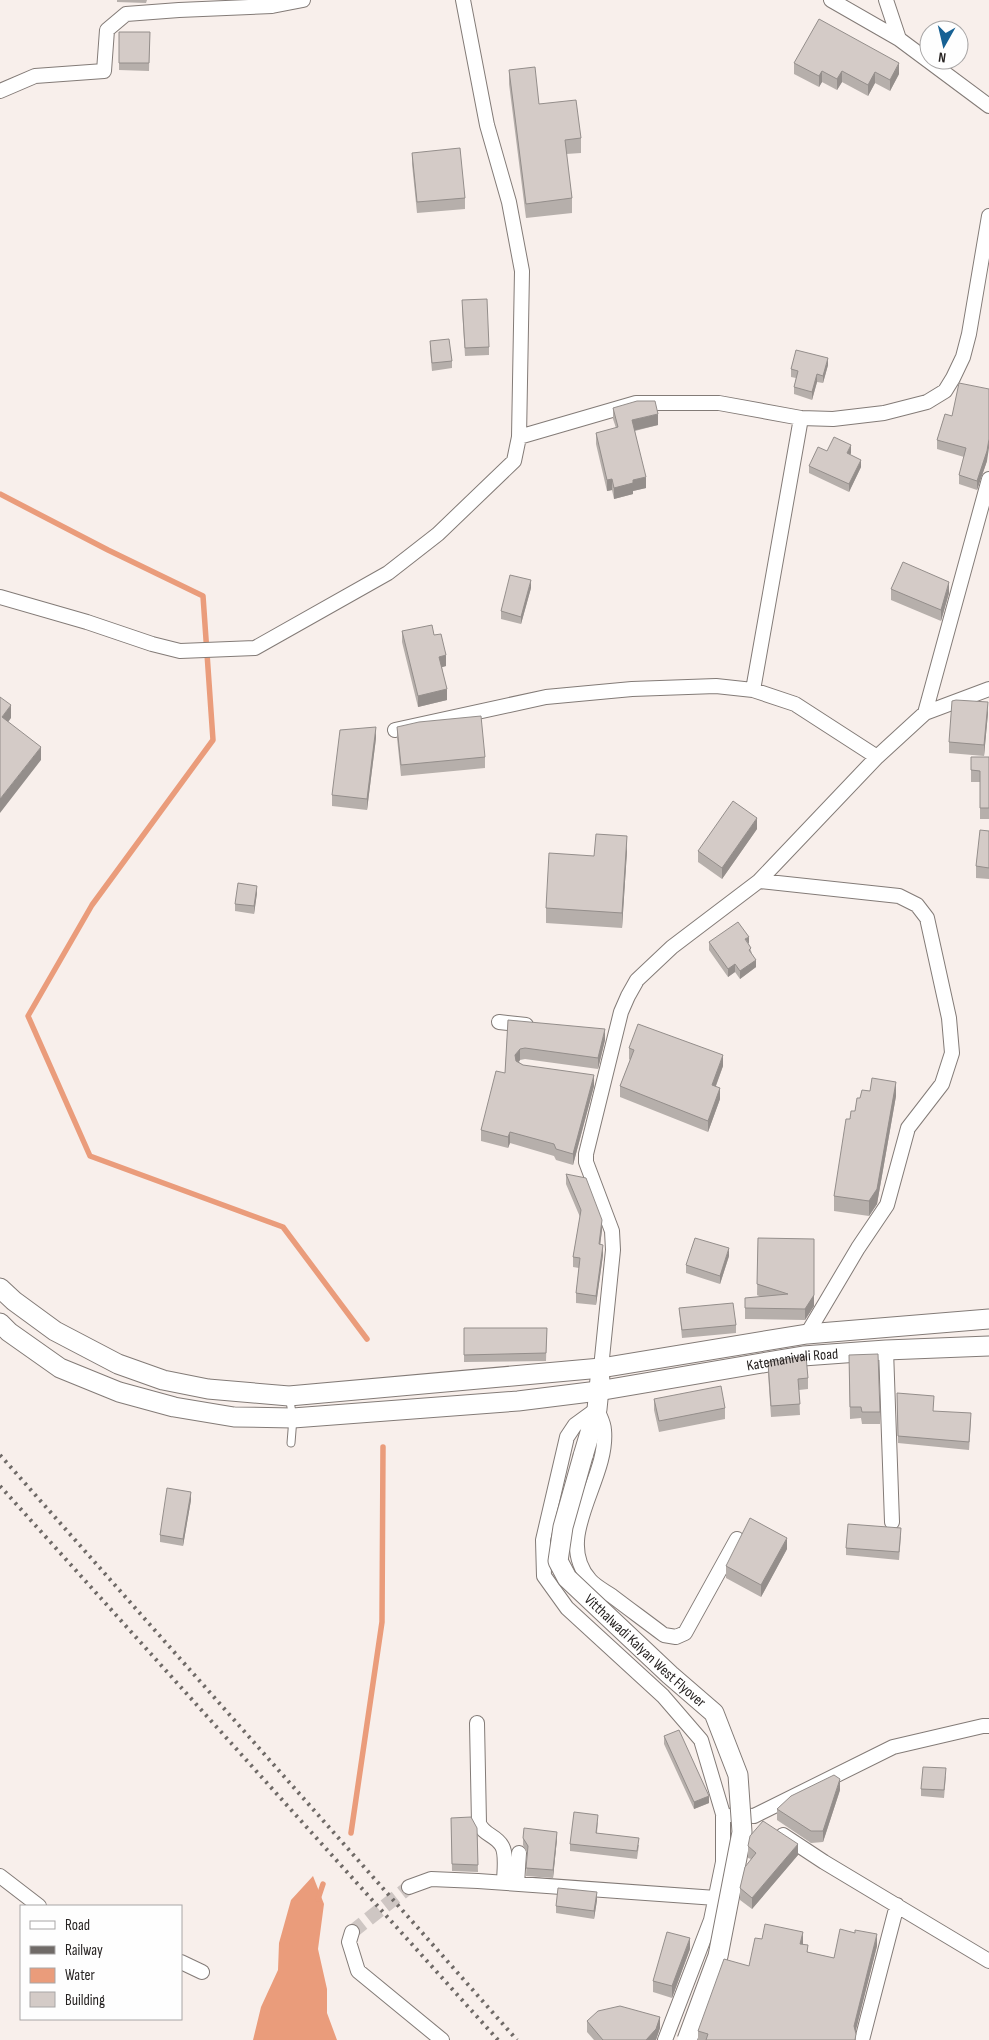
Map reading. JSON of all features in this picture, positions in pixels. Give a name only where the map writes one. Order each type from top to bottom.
[{"type":"main road","name":"Katemanivali Road","points":[[0,1288],[14,1301],[63,1335],[118,1364],[163,1380],[208,1388],[289,1396],[601,1368],[807,1334],[989,1319]]},
{"type":"main road","points":[[0,1317],[14,1301]]},
{"type":"main road","name":"Katemanivali Road","points":[[0,1323],[9,1332],[60,1368],[120,1392],[174,1408],[234,1417],[293,1418],[518,1401],[598,1400],[804,1356],[886,1350],[989,1346]]},
{"type":"main road","name":"Vitthalwadi Kalyan West Flyover","points":[[601,1368],[598,1400],[563,1527],[558,1562],[568,1578],[670,1675],[714,1713],[738,1775],[742,1832],[718,1956],[687,2040]]},
{"type":"main road","points":[[409,1385],[413,1409]]},
{"type":"street","points":[[0,91],[35,76],[104,71],[107,30],[126,14],[303,0]]},
{"type":"street","points":[[0,597],[180,651],[255,648],[388,573],[438,534],[514,461],[519,437],[522,271],[509,202],[485,116],[463,0]]},
{"type":"street","points":[[831,0],[899,39],[989,106]]},
{"type":"street","points":[[886,0],[899,39]]},
{"type":"street","points":[[519,437],[636,403],[719,403],[800,418],[833,419],[884,413],[927,402],[945,390],[954,378],[965,350],[989,216]]},
{"type":"street","points":[[753,690],[800,418]]},
{"type":"street","points":[[926,712],[989,479]]},
{"type":"street","points":[[396,730],[546,697],[660,688],[716,686],[753,690],[795,704],[877,756]]},
{"type":"street","points":[[601,1368],[613,1250],[612,1231],[586,1162],[586,1154],[616,1032],[628,996],[637,980],[672,946],[759,880],[877,756],[926,712],[989,688]]},
{"type":"street","points":[[759,880],[899,896],[917,905],[927,918],[949,1018],[952,1052],[942,1084],[908,1128],[887,1205],[858,1248],[807,1334]]},
{"type":"street","points":[[499,1022],[538,1026]]},
{"type":"street","points":[[598,1030],[616,1032]]},
{"type":"street","points":[[587,1076],[604,1079]]},
{"type":"street","points":[[886,1350],[892,1522]]},
{"type":"street","points":[[598,1400],[604,1430],[602,1456],[599,1471],[578,1530],[576,1552],[590,1581],[664,1636],[676,1637],[685,1633],[737,1538]]},
{"type":"street","points":[[598,1400],[566,1437],[543,1540],[544,1576],[567,1608],[663,1696],[701,1740],[723,1814],[723,1862],[711,1920],[665,2040]]},
{"type":"street","points":[[477,1723],[479,1823],[482,1830],[501,1843],[504,1849],[510,1883]]},
{"type":"street","points":[[754,1816],[893,1747],[989,1726]]},
{"type":"street","points":[[723,1814],[754,1816],[824,1862],[989,1961]]},
{"type":"street","points":[[510,1883],[520,1853]]},
{"type":"street","points":[[0,1876],[39,1905]]},
{"type":"street","points":[[408,1887],[431,1879],[716,1898]]},
{"type":"street","points":[[862,2040],[896,1905]]},
{"type":"street","points":[[352,1932],[349,1942],[358,1971],[367,1981],[442,2040]]},
{"type":"street","points":[[182,1962],[202,1972]]},
{"type":"lane","points":[[289,1396],[293,1418],[291,1443]]},
{"type":"water","points":[[313,1876],[324,1904],[318,1949],[327,1989],[327,2013],[337,2040],[253,2040],[261,2007],[278,1970],[279,1943],[291,1900]]},
{"type":"building","points":[[819,19],[899,63],[890,80],[875,72],[868,85],[842,71],[837,79],[822,71],[819,76],[794,63]]},
{"type":"building","points":[[119,32],[150,32],[149,63],[119,63]]},
{"type":"building","points":[[535,67],[539,104],[576,100],[581,138],[565,140],[572,198],[526,204],[509,70]]},
{"type":"building","points":[[460,148],[465,198],[417,202],[412,153]]},
{"type":"building","points":[[487,299],[489,347],[465,348],[462,300]]},
{"type":"building","points":[[449,339],[452,361],[432,363],[430,341]]},
{"type":"building","points":[[796,350],[828,358],[823,376],[817,374],[812,392],[794,387],[798,371],[791,369]]},
{"type":"building","points":[[959,383],[989,389],[989,439],[977,481],[959,475],[966,448],[937,440],[945,414],[952,416]]},
{"type":"building","points":[[637,401],[655,401],[658,414],[632,420],[646,477],[614,488],[612,479],[607,480],[596,433],[618,427],[613,408]]},
{"type":"building","points":[[834,437],[851,445],[847,453],[861,460],[849,484],[809,466],[818,447],[827,451]]},
{"type":"building","points":[[903,562],[949,582],[941,610],[891,589]]},
{"type":"building","points":[[510,575],[531,580],[521,617],[501,611]]},
{"type":"building","points":[[432,625],[434,635],[441,634],[446,655],[439,657],[447,689],[418,696],[402,631]]},
{"type":"building","points":[[0,697],[11,705],[2,717],[41,747],[0,799]]},
{"type":"building","points":[[952,701],[988,702],[984,745],[949,742]]},
{"type":"building","points":[[481,716],[485,757],[401,765],[397,727],[419,722]]},
{"type":"building","points":[[376,727],[367,799],[332,795],[340,730]]},
{"type":"building","points":[[971,757],[989,757],[989,808],[980,808],[980,771],[971,770]]},
{"type":"building","points":[[733,801],[757,818],[722,868],[698,851]]},
{"type":"building","points":[[980,830],[989,831],[989,868],[976,866]]},
{"type":"building","points":[[596,834],[627,836],[622,913],[546,908],[549,853],[594,856]]},
{"type":"building","points":[[238,883],[257,886],[254,906],[235,904]]},
{"type":"building","points":[[738,922],[749,937],[745,939],[751,948],[749,950],[756,960],[740,971],[735,964],[728,969],[709,942]]},
{"type":"building","points":[[508,1020],[605,1029],[598,1058],[525,1048],[520,1049],[515,1055],[516,1061],[523,1065],[594,1075],[573,1154],[556,1149],[554,1144],[510,1132],[508,1137],[481,1130],[496,1071],[505,1073]]},
{"type":"building","points":[[638,1024],[723,1055],[712,1085],[720,1088],[708,1121],[620,1086],[634,1050],[629,1048]]},
{"type":"building","points":[[872,1078],[896,1082],[877,1189],[869,1201],[834,1196],[846,1119],[850,1119],[851,1111],[855,1111],[857,1098],[860,1098],[862,1090],[870,1091]]},
{"type":"building","points":[[566,1174],[586,1178],[602,1220],[599,1244],[603,1245],[596,1296],[576,1293],[580,1258],[573,1257],[581,1210]]},
{"type":"building","points":[[695,1238],[729,1248],[720,1276],[686,1265]]},
{"type":"building","points":[[758,1238],[814,1239],[814,1295],[805,1309],[745,1308],[745,1298],[788,1294],[757,1284]]},
{"type":"building","points":[[733,1303],[736,1325],[682,1330],[679,1308]]},
{"type":"building","points":[[464,1328],[547,1328],[546,1353],[464,1355]]},
{"type":"building","points":[[878,1354],[880,1412],[862,1412],[861,1407],[850,1407],[849,1355]]},
{"type":"building","points":[[806,1356],[808,1378],[798,1379],[800,1404],[771,1406],[768,1362]]},
{"type":"building","points":[[721,1386],[725,1408],[659,1421],[654,1399]]},
{"type":"building","points":[[897,1393],[934,1396],[933,1411],[971,1413],[969,1442],[898,1436]]},
{"type":"building","points":[[167,1488],[191,1492],[183,1539],[160,1535]]},
{"type":"building","points":[[750,1518],[787,1538],[761,1585],[726,1566]]},
{"type":"building","points":[[848,1524],[901,1528],[899,1552],[846,1548]]},
{"type":"building","points":[[679,1730],[709,1796],[694,1802],[664,1736]]},
{"type":"building","points":[[923,1767],[946,1768],[944,1790],[921,1789]]},
{"type":"building","points":[[834,1775],[840,1779],[823,1831],[811,1831],[777,1809],[791,1796]]},
{"type":"building","points":[[574,1812],[598,1815],[596,1833],[639,1838],[637,1851],[570,1844]]},
{"type":"building","points":[[471,1817],[477,1828],[478,1865],[452,1864],[451,1818]]},
{"type":"building","points":[[763,1821],[798,1844],[752,1898],[740,1888],[745,1867],[756,1853],[748,1846],[750,1836]]},
{"type":"building","points":[[524,1828],[557,1832],[553,1870],[526,1868],[528,1846],[523,1838]]},
{"type":"building","points":[[558,1888],[597,1892],[594,1911],[556,1906]]},
{"type":"building","points":[[765,1924],[803,1932],[800,1944],[808,1945],[807,1952],[834,1958],[840,1929],[855,1933],[855,1930],[877,1934],[854,2026],[855,2040],[706,2040],[708,2034],[698,2031],[724,1959],[749,1966],[755,1938],[762,1939]]},
{"type":"building","points":[[667,1932],[690,1938],[672,1986],[653,1981]]},
{"type":"building","points":[[620,2006],[660,2017],[656,2029],[646,2040],[603,2040],[587,2021],[598,2011]]},
{"type":"waterway","points":[[0,494],[108,550],[203,596],[213,740],[92,905],[28,1016],[90,1156],[283,1227],[367,1339]]},
{"type":"waterway","points":[[351,1833],[382,1622],[383,1447]]},
{"type":"waterway","points":[[318,1899],[323,1884]]},
{"type":"tunnel","points":[[352,1932],[409,1887]]},
{"type":"railway","points":[[0,1455],[517,2040]]},
{"type":"railway","points":[[0,1486],[498,2040]]}]
